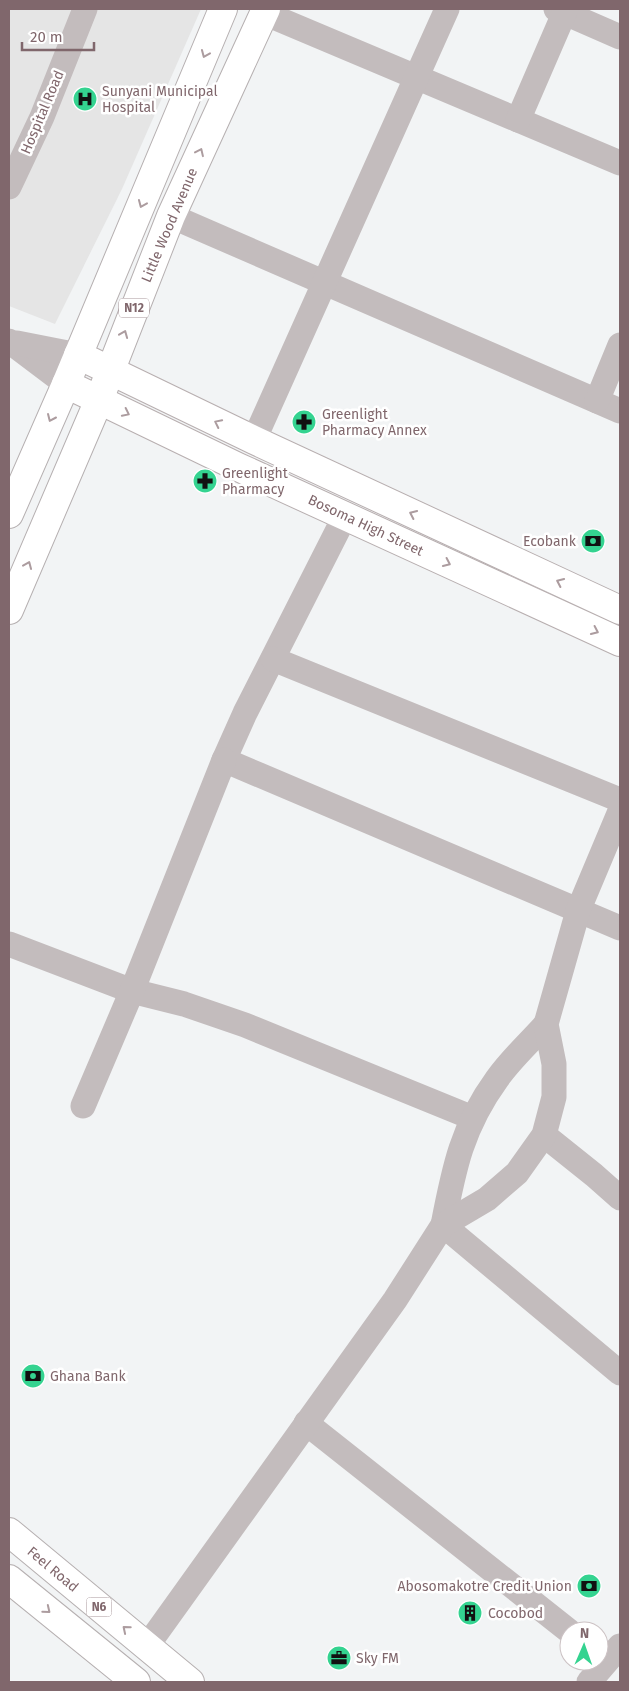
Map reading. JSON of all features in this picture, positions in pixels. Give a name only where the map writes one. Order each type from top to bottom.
[{"type":"main road","name":"N12","points":[[9,514],[66,384],[223,9]]},
{"type":"main road","name":"Little Wood Avenue","points":[[9,610],[99,400],[171,216],[265,11]]},
{"type":"main road","name":"Bosoma High Street","points":[[78,354],[254,440],[620,610]]},
{"type":"main road","name":"Bosoma High Street","points":[[66,384],[238,467],[620,642]]},
{"type":"main road","name":"Feel Road","points":[[9,1532],[190,1682]]},
{"type":"main road","name":"N6","points":[[9,1579],[136,1682]]},
{"type":"street","name":"Hospital Road","points":[[9,187],[42,117],[84,9]]},
{"type":"street","points":[[254,440],[447,9]]},
{"type":"street","points":[[518,120],[562,10],[620,37]]},
{"type":"street","points":[[265,11],[417,78],[620,163]]},
{"type":"street","points":[[171,216],[620,411]]},
{"type":"street","name":"Bosoma High Street","points":[[10,342],[78,354]]},
{"type":"street","name":"Bosoma High Street","points":[[10,342],[66,384]]},
{"type":"street","points":[[597,401],[620,345]]},
{"type":"street","points":[[83,1106],[132,991],[224,760],[245,714],[345,516]]},
{"type":"street","points":[[273,659],[620,800]]},
{"type":"street","points":[[224,760],[620,928]]},
{"type":"street","points":[[147,1646],[395,1300],[443,1225],[454,1172],[473,1118],[498,1078],[546,1024],[578,911],[620,811]]},
{"type":"street","points":[[9,944],[132,991],[184,1004],[244,1025],[473,1118]]},
{"type":"street","points":[[443,1225],[487,1199],[517,1173],[544,1135],[554,1098],[554,1064],[546,1024]]},
{"type":"street","points":[[544,1135],[620,1198]]},
{"type":"street","points":[[443,1225],[620,1373]]},
{"type":"street","points":[[306,1423],[559,1623]]},
{"type":"street","points":[[589,1682],[612,1658]]},
{"type":"shaded area","name":"Sunyani Municipal Hospital","points":[[9,9],[201,9],[122,189],[55,324],[9,306]]},
{"type":"place","name":"Sunyani Municipal Hospital","points":[[85,99]]},
{"type":"place","name":"Greenlight Pharmacy Annex","points":[[304,422]]},
{"type":"place","name":"Greenlight Pharmacy","points":[[205,481]]},
{"type":"place","name":"Ecobank","points":[[593,541]]},
{"type":"place","name":"Ghana Bank","points":[[33,1376]]},
{"type":"place","name":"Abosomakotre Credit Union","points":[[589,1586]]},
{"type":"place","name":"Cocobod","points":[[470,1613]]},
{"type":"place","name":"Sky FM","points":[[339,1658]]}]
